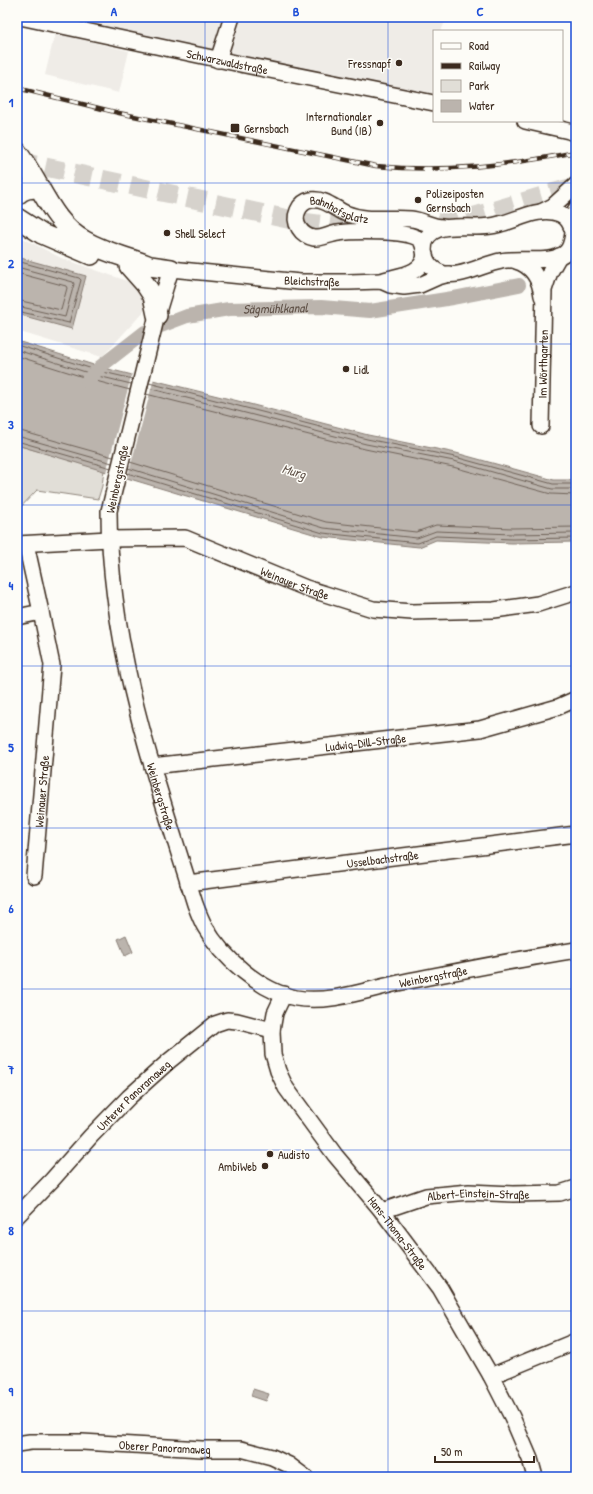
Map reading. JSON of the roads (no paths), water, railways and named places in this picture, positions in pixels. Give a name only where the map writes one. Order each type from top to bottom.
[{"type":"main road","points":[[17,152],[62,222],[72,233],[96,247],[150,266]]},
{"type":"main road","points":[[17,195],[23,190],[40,188]]},
{"type":"main road","points":[[17,218],[42,234],[94,256],[129,266],[150,266],[171,269]]},
{"type":"main road","points":[[129,266],[145,284],[153,296],[157,315]]},
{"type":"street","name":"Schwarzwaldstraße","points":[[20,17],[218,60],[433,103]]},
{"type":"street","points":[[218,60],[232,17]]},
{"type":"street","points":[[529,122],[576,134]]},
{"type":"street","points":[[540,212],[553,206],[574,184]]},
{"type":"street","name":"Bahnhofsplatz","points":[[424,252],[421,240],[412,235],[401,233],[348,232],[316,238],[309,237],[298,227],[296,220],[299,207],[304,202],[319,200],[356,217],[368,219],[410,219],[444,228]]},
{"type":"street","name":"Im Wörthgarten","points":[[541,426],[544,290],[553,265],[567,253],[570,247],[576,209]]},
{"type":"street","points":[[381,281],[416,270],[423,263],[428,236],[432,232],[444,228],[493,225],[548,211],[562,214],[567,219],[573,232]]},
{"type":"street","points":[[424,252],[427,261],[435,270],[450,274]]},
{"type":"street","name":"Bleichstraße","points":[[171,269],[300,282],[381,281],[396,286],[410,286],[420,285],[438,277],[464,272],[506,260],[542,260],[567,253]]},
{"type":"street","name":"Im Wörthgarten","points":[[506,260],[522,263],[532,270],[538,278],[542,290],[543,303]]},
{"type":"street","name":"Weinbergstraße","points":[[171,269],[157,315],[114,488],[109,511],[109,539],[122,646],[133,699],[188,883],[204,927],[227,956],[255,980],[294,998],[308,999],[329,998],[369,991],[401,983],[576,950]]},
{"type":"street","name":"Weinauer Straße","points":[[34,876],[52,665],[41,612],[21,544],[109,539],[185,538],[306,588],[373,609],[412,612],[494,610],[538,604],[576,592]]},
{"type":"street","points":[[17,617],[41,612]]},
{"type":"street","name":"Ludwig-Dill-Straße","points":[[152,766],[480,729],[558,707],[576,699]]},
{"type":"street","name":"Usselbachstraße","points":[[188,883],[576,834]]},
{"type":"street","name":"Hans-Thoma-Straße","points":[[284,994],[275,1013],[272,1030],[273,1054],[278,1071],[286,1088],[335,1155],[382,1211],[440,1288],[491,1376],[512,1417],[530,1459],[535,1477]]},
{"type":"street","name":"Unterer Panoramaweg","points":[[17,1216],[52,1180],[90,1136],[130,1097],[215,1024],[227,1020],[237,1021],[272,1030]]},
{"type":"street","name":"Albert-Einstein-Straße","points":[[382,1211],[426,1196],[469,1192],[513,1194],[560,1193],[576,1188]]},
{"type":"street","points":[[491,1376],[576,1341]]},
{"type":"street","name":"Oberer Panoramaweg","points":[[17,1444],[30,1442],[82,1442],[202,1449],[241,1449],[272,1457],[290,1465],[305,1477]]},
{"type":"water","points":[[17,257],[86,276],[72,329],[17,314]]},
{"type":"water","name":"Murg","points":[[17,341],[100,367],[368,435],[456,453],[554,480],[576,480],[576,542],[512,543],[436,540],[419,547],[323,537],[17,445]]},
{"type":"water","points":[[126,935],[133,952],[125,956],[118,939]]},
{"type":"water","points":[[253,1389],[269,1394],[266,1401],[251,1396]]},
{"type":"waterway","name":"Sägmühlkanal","points":[[87,381],[100,367],[145,332],[187,316],[229,309],[321,307],[370,311],[453,298],[519,285]]},
{"type":"tunnel","points":[[17,161],[302,222],[342,227],[361,226]]},
{"type":"tunnel","points":[[439,223],[462,220],[576,186]]},
{"type":"railway","points":[[17,88],[119,113],[376,166],[427,169],[452,168],[526,161],[576,152]]},
{"type":"place","name":"Fressnapf","points":[[399,63]]},
{"type":"place","name":"Internationaler Bund (IB)","points":[[380,123]]},
{"type":"place","name":"Gernsbach","points":[[235,128]]},
{"type":"place","name":"Polizeiposten Gernsbach","points":[[418,200]]},
{"type":"place","name":"Shell Select","points":[[167,233]]},
{"type":"place","name":"Lidl","points":[[346,369]]},
{"type":"place","name":"Audisto","points":[[270,1154]]},
{"type":"place","name":"AmbiWeb","points":[[265,1166]]}]
